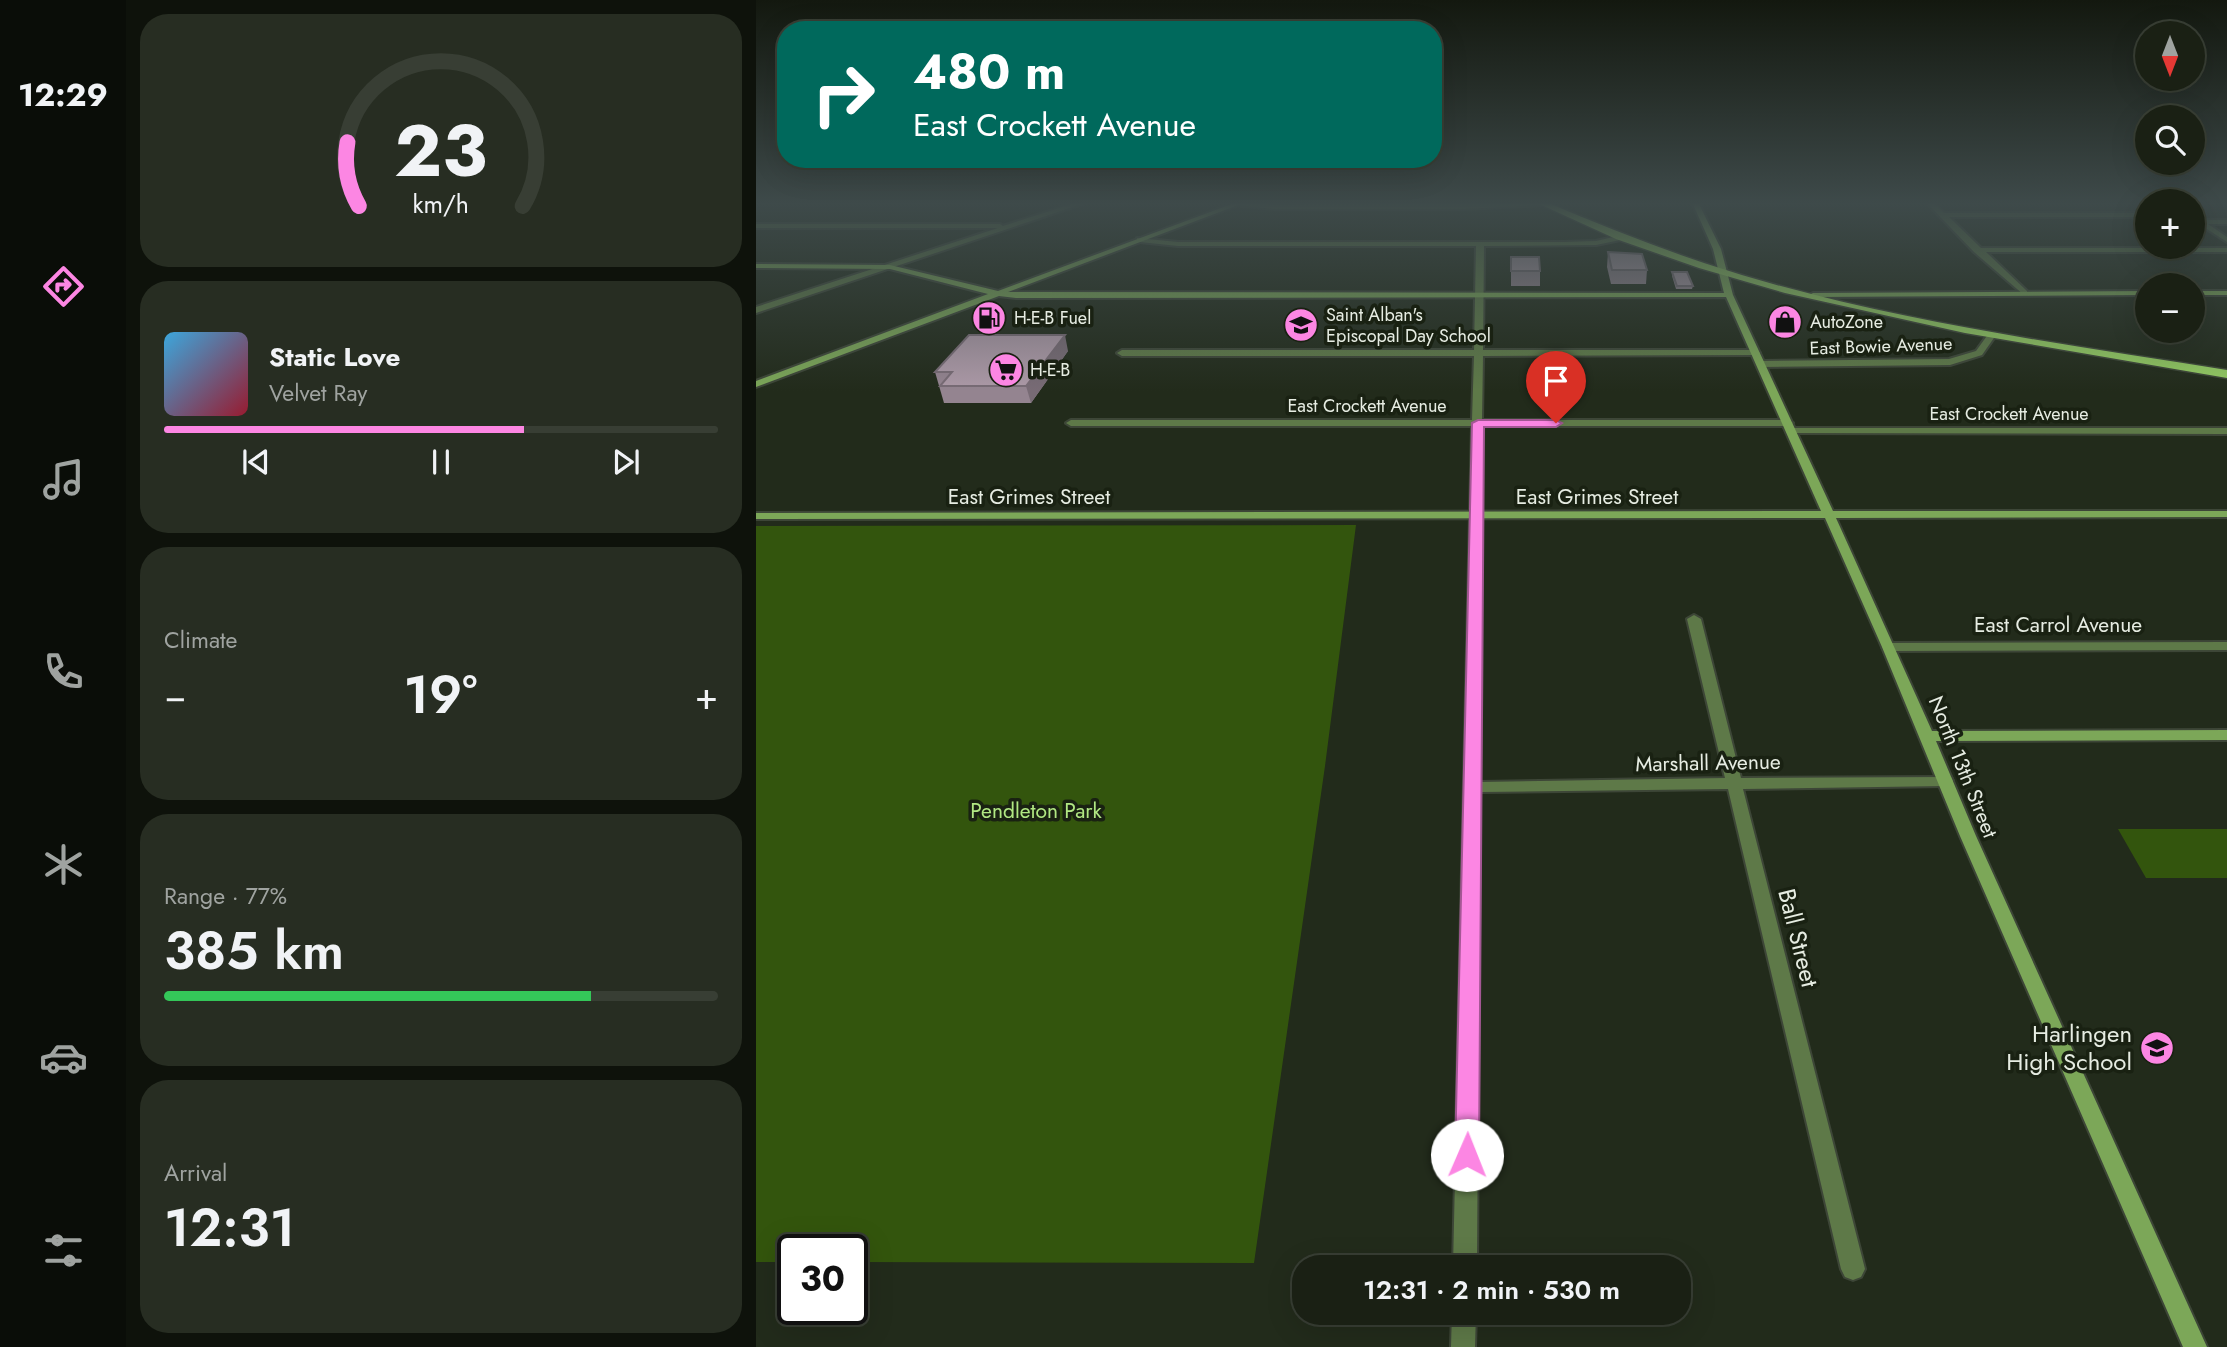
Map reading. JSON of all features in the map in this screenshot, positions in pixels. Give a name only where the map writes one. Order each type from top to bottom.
[{"type":"main road","points":[[1703,265],[1813,295],[1992,335],[2227,374]]},
{"type":"street","points":[[756,310],[896,265]]},
{"type":"street","points":[[756,384],[1073,265]]},
{"type":"street","points":[[1465,1255],[1480,265]]},
{"type":"street","name":"North 13th Street","points":[[1720,265],[1729,295],[1889,647],[1945,781],[2195,1347]]},
{"type":"street","points":[[1993,265],[2024,293]]},
{"type":"street","points":[[756,266],[890,267],[1016,296],[1729,295]]},
{"type":"street","points":[[1813,295],[2135,293]]},
{"type":"street","points":[[2205,293],[2227,293]]},
{"type":"street","name":"East Bowie Avenue","points":[[1122,353],[1478,352],[1950,362],[1979,353],[1992,335]]},
{"type":"street","name":"East Crockett Avenue","points":[[1071,424],[1478,423],[2227,431]]},
{"type":"street","name":"East Grimes Street","points":[[756,516],[1830,517],[2227,514]]},
{"type":"street","name":"Ball Street","points":[[1694,619],[1853,1269]]},
{"type":"street","name":"East Carrol Avenue","points":[[1889,647],[2227,646]]},
{"type":"street","points":[[1928,736],[2227,735]]},
{"type":"street","name":"Marshall Avenue","points":[[1472,787],[1945,781]]},
{"type":"street","points":[[1463,1347],[1464,1325]]},
{"type":"green space","name":"Pendleton Park","points":[[1356,525],[1325,766],[1254,1263],[868,1262],[868,1234],[777,1234],[777,1262],[756,1262],[756,526]]},
{"type":"green space","points":[[2118,829],[2227,829],[2227,878],[2146,878]]},
{"type":"building","points":[[1511,265],[1540,265],[1540,271],[1511,271]]},
{"type":"building","points":[[1611,265],[1645,265],[1647,270],[1612,270]]},
{"type":"building","points":[[1672,272],[1687,272],[1693,286],[1677,286]]},
{"type":"building","points":[[969,335],[1065,335],[1026,386],[940,386],[952,372],[935,372]]},
{"type":"place","name":"H-E-B Fuel","points":[[989,318]]},
{"type":"place","name":"AutoZone","points":[[1785,322]]},
{"type":"place","name":"Saint Alban's Episcopal Day School","points":[[1301,325]]},
{"type":"place","name":"H-E-B","points":[[1006,370]]},
{"type":"place","name":"Harlingen High School","points":[[2157,1048]]},
{"type":"route","points":[[1467,1155],[1478,423],[1556,423]]}]
